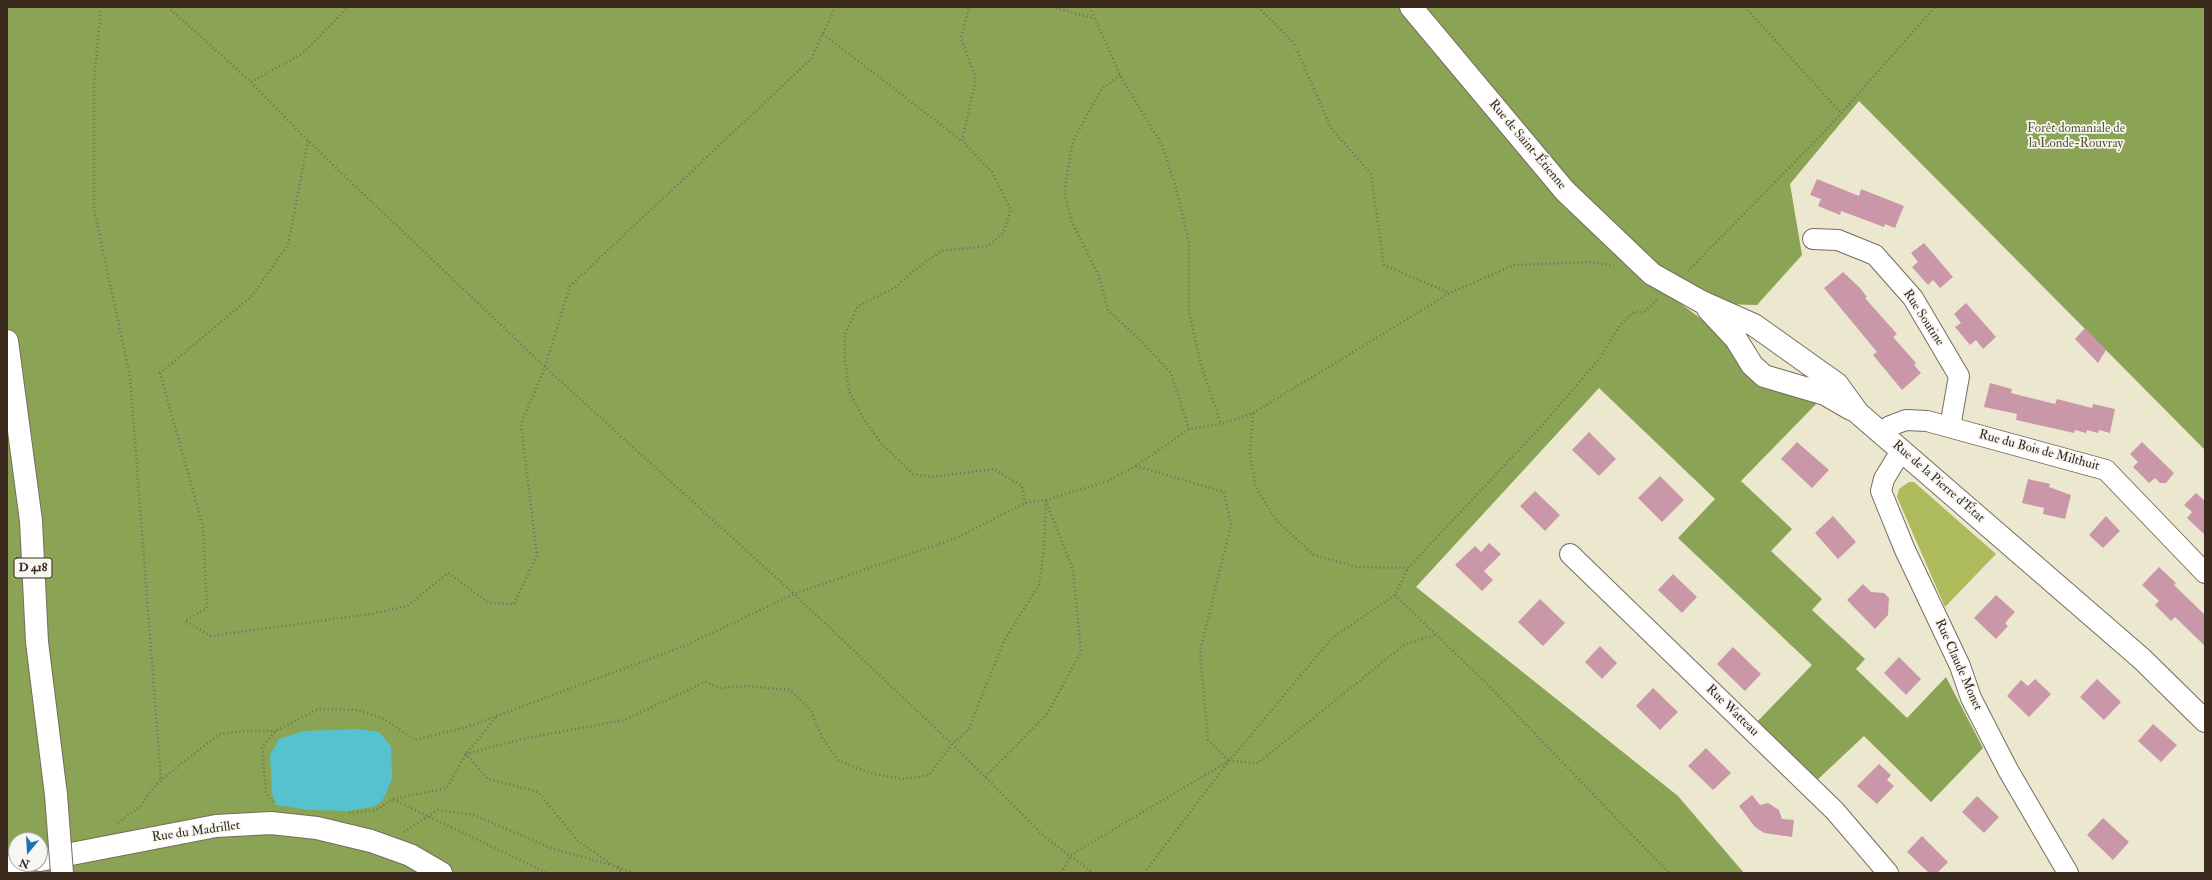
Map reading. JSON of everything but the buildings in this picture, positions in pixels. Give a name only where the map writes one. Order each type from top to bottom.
[{"type":"main road","name":"Rue de Saint-Étienne","points":[[1411,7],[1565,191],[1652,274]]},
{"type":"main road","name":"Rue de la Pierre d'État","points":[[1652,274],[1702,302],[1754,326],[1837,384],[1858,413],[2142,659],[2205,721]]},
{"type":"main road","points":[[1702,302],[1736,339],[1752,365],[1764,376],[1826,394],[1858,413]]},
{"type":"main road","name":"D 418","points":[[7,341],[31,521],[37,642],[56,795],[62,873]]},
{"type":"main road","name":"Rue du Madrillet","points":[[48,858],[216,826],[271,823],[317,828],[371,841],[410,855],[441,873]]},
{"type":"street","name":"Rue Soutine","points":[[1813,240],[1838,240],[1875,255],[1914,298],[1959,376],[1950,427]]},
{"type":"street","name":"Rue du Bois de Milthuit","points":[[1882,433],[1890,426],[1906,420],[1927,421],[2106,470],[2205,573]]},
{"type":"street","name":"Rue Claude Monet","points":[[1901,451],[1884,479],[1882,491],[1885,500],[1905,550],[1960,666],[1972,698],[2008,770],[2068,873]]},
{"type":"street","name":"Rue Watteau","points":[[1570,554],[1835,811],[1888,873]]},
{"type":"path","points":[[101,7],[94,81],[94,210],[130,377],[161,780]]},
{"type":"path","points":[[168,7],[251,82],[308,141],[545,367],[794,594],[952,744],[1047,840],[1093,873]]},
{"type":"path","points":[[251,82],[302,53],[348,7]]},
{"type":"path","points":[[308,141],[288,245],[252,296],[160,373],[203,526],[207,608],[186,621],[211,636],[370,614],[407,606],[448,573],[489,603],[514,604],[537,555],[521,424],[545,367],[570,286],[811,59],[835,7]]},
{"type":"path","points":[[962,141],[976,79],[961,38],[969,7],[971,7]]},
{"type":"path","points":[[1052,7],[1093,18]]},
{"type":"path","points":[[1090,7],[1093,18],[1120,75],[1162,145],[1176,188],[1189,242],[1189,311],[1201,365],[1221,424]]},
{"type":"path","points":[[1258,7],[1294,43],[1331,128],[1371,174],[1384,265],[1450,293]]},
{"type":"path","points":[[1745,7],[1841,113]]},
{"type":"path","points":[[1144,873],[1229,761],[1332,638],[1395,595],[1408,568],[1545,422],[1600,359],[1621,324],[1634,312],[1644,312],[1673,286],[1841,113],[1935,7]]},
{"type":"path","points":[[823,34],[962,141],[992,172],[1011,210],[1003,233],[988,246],[942,251],[912,272],[896,287],[858,306],[845,334],[845,360],[849,391],[864,418],[881,443],[913,474],[932,477],[994,469],[1022,486],[1025,503]]},
{"type":"path","points":[[1120,75],[1101,90],[1073,141],[1064,192],[1072,222],[1099,276],[1108,310],[1140,340],[1170,373],[1190,429]]},
{"type":"path","points":[[274,805],[266,793],[262,747],[276,731],[318,709],[358,710],[384,719],[415,740],[467,728],[688,645],[794,594],[956,538],[1025,503],[1046,500],[1108,481],[1136,466],[1190,429],[1221,424],[1253,413],[1450,293],[1514,265],[1592,262],[1622,268]]},
{"type":"path","points":[[1253,413],[1250,454],[1256,488],[1278,522],[1314,556],[1357,567],[1408,568]]},
{"type":"path","points":[[1136,466],[1224,492],[1231,524],[1200,651],[1208,740],[1229,761]]},
{"type":"path","points":[[466,754],[527,738],[624,720],[705,682],[720,688],[745,686],[790,690],[810,709],[822,738],[838,760],[869,773],[904,779],[929,775],[952,744],[968,730],[1004,639],[1039,585],[1044,548],[1046,500]]},
{"type":"path","points":[[985,777],[1047,714],[1081,652],[1073,570],[1046,500]]},
{"type":"path","points":[[1395,595],[1435,636],[1490,687],[1669,873]]},
{"type":"path","points":[[1061,873],[1071,856],[1229,761],[1258,763],[1405,644],[1435,636]]},
{"type":"path","points":[[392,799],[446,788],[466,754],[499,715]]},
{"type":"path","points":[[113,827],[142,806],[149,793],[161,780],[219,734],[246,731],[276,731]]},
{"type":"path","points":[[466,754],[488,779],[538,792],[578,841],[624,873]]},
{"type":"path","points":[[427,816],[438,810],[474,815],[551,848],[613,865],[634,873]]},
{"type":"green space","name":"Forêt domaniale de la Londe-Rouvray","points":[[7,7],[2205,7],[2205,450],[1859,101],[1790,184],[1802,255],[1757,305],[1680,303],[1721,334],[1819,401],[1741,481],[1792,529],[1771,551],[1822,599],[1812,610],[1865,659],[1856,669],[1907,718],[1946,677],[1983,748],[1931,802],[1864,736],[1815,782],[1756,723],[1812,665],[1678,538],[1715,499],[1599,388],[1416,587],[1678,796],[1744,873],[7,873]]},
{"type":"green space","points":[[1909,482],[1914,482],[1996,554],[1945,607],[1897,497],[1899,489]]},
{"type":"water","points":[[359,729],[379,732],[391,746],[392,778],[385,796],[380,803],[372,807],[348,811],[309,810],[276,805],[272,793],[270,755],[279,739],[304,731]]}]
